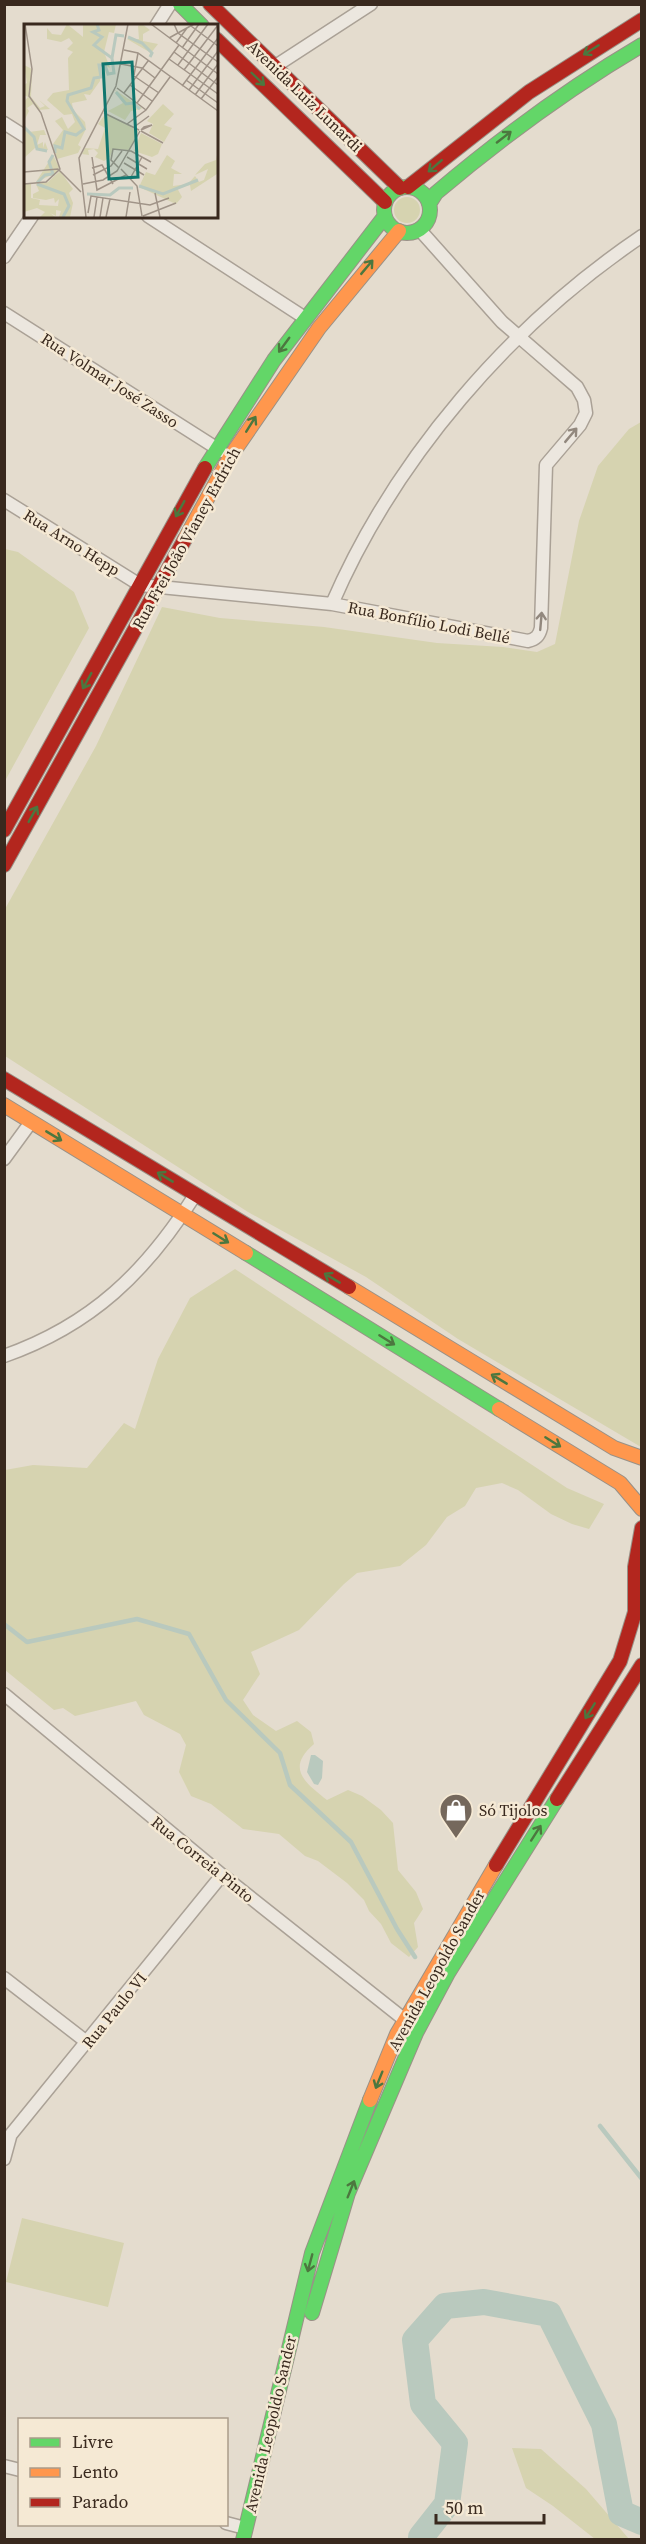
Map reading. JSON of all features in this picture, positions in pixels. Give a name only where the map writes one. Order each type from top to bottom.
[{"type":"main road","points":[[180,4],[200,24]]},
{"type":"main road","name":"Avenida Luiz Lunardi","points":[[210,4],[274,67],[404,187]]},
{"type":"main road","points":[[642,20],[529,92],[404,187],[388,195],[385,209],[392,228],[413,232],[419,229],[428,218],[429,204],[436,193],[505,136],[581,82],[642,45]]},
{"type":"main road","name":"Avenida Luiz Lunardi","points":[[218,41],[385,209]]},
{"type":"main road","points":[[404,187],[421,192],[429,204]]},
{"type":"main road","name":"Rua Frei João Vianey Erdrich","points":[[4,830],[216,448],[244,403],[385,209]]},
{"type":"main road","name":"Rua Frei João Vianey Erdrich","points":[[4,865],[230,456],[312,336],[399,231]]},
{"type":"main road","points":[[4,1079],[614,1448],[642,1458]]},
{"type":"main road","points":[[4,1105],[620,1483],[642,1509]]},
{"type":"main road","name":"Avenida Leopoldo Sander","points":[[244,2534],[312,2253],[352,2146],[405,2020],[450,1941],[620,1661],[635,1612],[635,1567],[641,1537]]},
{"type":"main road","name":"Avenida Leopoldo Sander","points":[[300,2361],[314,2305],[348,2193],[416,2033],[448,1973],[642,1665]]},
{"type":"street","points":[[157,24],[170,4]]},
{"type":"street","points":[[274,67],[371,4]]},
{"type":"street","points":[[4,123],[24,136]]},
{"type":"street","points":[[4,257],[31,218]]},
{"type":"street","points":[[151,218],[305,318]]},
{"type":"street","points":[[419,229],[462,279],[519,338]]},
{"type":"street","points":[[332,604],[369,528],[413,460],[463,396],[519,338],[586,277],[642,236]]},
{"type":"street","name":"Rua Volmar José Zasso","points":[[4,313],[230,456]]},
{"type":"street","name":"Rua Bonfílio Lodi Bellé","points":[[140,585],[332,604],[528,641],[538,636],[541,628],[546,465],[580,425],[586,412],[584,400],[577,387],[519,338]]},
{"type":"street","name":"Rua Arno Hepp","points":[[4,500],[140,585]]},
{"type":"street","points":[[4,1159],[31,1122]]},
{"type":"street","points":[[4,1356],[53,1336],[101,1306],[119,1291],[175,1227],[195,1195]]},
{"type":"street","name":"Rua Correia Pinto","points":[[4,1694],[222,1875],[405,2020]]},
{"type":"street","name":"Rua Paulo VI","points":[[7,2140],[222,1875]]},
{"type":"street","points":[[4,1978],[88,2043]]},
{"type":"street","points":[[4,2159],[7,2140]]},
{"type":"street","points":[[228,2524],[244,2534]]},
{"type":"shaded area","points":[[407,197],[416,201],[420,210],[416,219],[407,223],[398,219],[394,210],[398,201]]},
{"type":"shaded area","points":[[641,422],[641,1447],[458,1339],[366,1277],[248,1212],[5,1056],[5,909],[96,746],[162,607],[220,618],[324,627],[437,643],[503,647],[537,652],[555,644],[579,521],[598,466],[629,429]]},
{"type":"shaded area","points":[[5,549],[18,552],[74,592],[89,628],[5,781]]},
{"type":"shaded area","points":[[235,1269],[567,1488],[604,1504],[589,1529],[551,1514],[518,1490],[502,1483],[476,1488],[465,1506],[447,1517],[426,1545],[400,1566],[357,1573],[299,1630],[251,1652],[260,1674],[243,1700],[253,1715],[276,1731],[297,1721],[311,1732],[314,1744],[301,1760],[300,1768],[305,1781],[327,1800],[348,1790],[362,1796],[381,1810],[393,1823],[398,1870],[416,1892],[423,1909],[414,1923],[418,1947],[409,1957],[391,1943],[364,1900],[347,1883],[318,1861],[305,1856],[279,1834],[243,1829],[211,1804],[191,1796],[179,1772],[186,1745],[180,1734],[144,1715],[136,1701],[75,1716],[63,1708],[54,1710],[5,1670],[5,1470],[33,1465],[87,1468],[124,1423],[135,1429],[158,1359],[190,1298]]},
{"type":"shaded area","points":[[311,1755],[323,1761],[322,1778],[318,1785],[314,1784],[307,1772]]},
{"type":"shaded area","points":[[22,2218],[124,2243],[108,2307],[6,2282]]},
{"type":"shaded area","points":[[512,2448],[541,2449],[586,2489],[629,2539],[595,2539],[526,2488]]},
{"type":"waterway","points":[[4,1624],[27,1642],[137,1619],[189,1634],[226,1700],[280,1753],[290,1785],[351,1842],[397,1929],[415,1957]]},
{"type":"waterway","points":[[600,2126],[642,2179]]},
{"type":"waterway","points":[[421,2540],[447,2504],[455,2443],[423,2404],[415,2340],[445,2306],[484,2302],[549,2314],[604,2424],[621,2513],[642,2522]]},
{"type":"traffic: fast","points":[[180,4],[200,24]]},
{"type":"traffic: fast","points":[[429,204],[436,193],[510,133],[562,96],[642,45]]},
{"type":"traffic: fast","points":[[407,187],[423,194],[430,210],[423,226],[407,233],[391,226],[384,210],[391,194],[407,187]]},
{"type":"traffic: fast","points":[[205,468],[274,360],[385,216]]},
{"type":"traffic: fast","points":[[246,1253],[499,1409]]},
{"type":"traffic: fast","points":[[312,2313],[348,2193],[416,2033],[448,1973],[557,1799]]},
{"type":"traffic: fast","points":[[243,2540],[312,2253],[370,2100]]},
{"type":"traffic: slow","points":[[185,539],[230,457],[319,328],[399,231]]},
{"type":"traffic: slow","points":[[4,1105],[246,1253]]},
{"type":"traffic: slow","points":[[349,1287],[614,1448],[642,1458]]},
{"type":"traffic: slow","points":[[499,1409],[620,1483],[642,1509]]},
{"type":"traffic: slow","points":[[370,2100],[397,2034],[496,1865]]},
{"type":"traffic: jam","points":[[210,4],[400,188]]},
{"type":"traffic: jam","points":[[408,187],[529,92],[642,20]]},
{"type":"traffic: jam","points":[[218,41],[385,202]]},
{"type":"traffic: jam","points":[[4,830],[205,468]]},
{"type":"traffic: jam","points":[[4,865],[185,539]]},
{"type":"traffic: jam","points":[[4,1079],[349,1287]]},
{"type":"traffic: jam","points":[[496,1865],[620,1661],[635,1612],[635,1567],[642,1528]]},
{"type":"traffic: jam","points":[[557,1799],[642,1665]]},
{"type":"place","name":"Só Tijolos","points":[[456,1839]]}]
